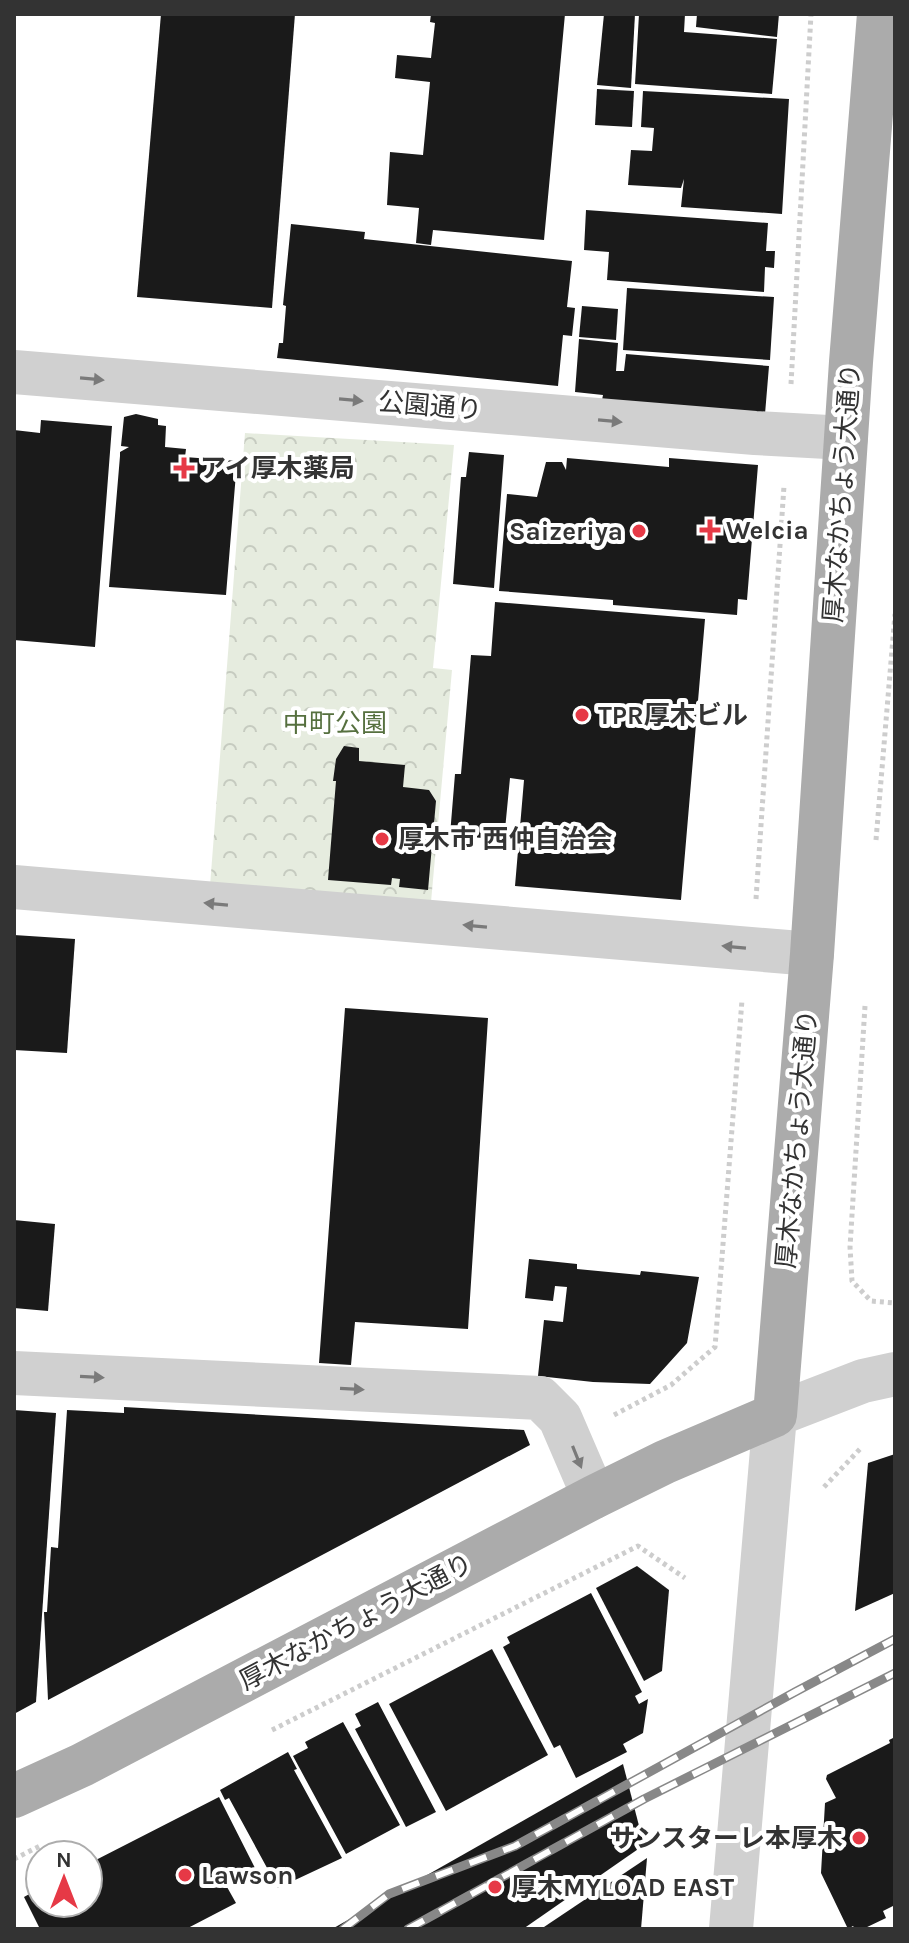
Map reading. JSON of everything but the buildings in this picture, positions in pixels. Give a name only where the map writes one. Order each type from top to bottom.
[{"type":"main road","name":"厚木なかちょう大通り","points":[[14,1796],[82,1765],[594,1497],[665,1462],[775,1415],[812,954],[846,438],[879,14]]},
{"type":"street","name":"公園通り","points":[[14,372],[739,432],[846,438]]},
{"type":"street","points":[[14,887],[812,954]]},
{"type":"street","points":[[14,1373],[540,1398],[560,1418],[594,1497]]},
{"type":"street","points":[[731,1929],[775,1415],[863,1381],[895,1374]]},
{"type":"path","points":[[875,855],[895,614]]},
{"type":"path","points":[[865,996],[850,1247],[852,1281],[871,1301],[895,1303]]},
{"type":"path","points":[[569,1437],[671,1385],[715,1347],[742,999]]},
{"type":"path","points":[[824,1487],[860,1449]]},
{"type":"path","points":[[269,1731],[638,1546],[685,1578]]},
{"type":"green space","name":"中町公園","points":[[245,433],[454,445],[433,668],[452,670],[431,902],[210,886]]},
{"type":"railway","points":[[343,1929],[389,1894],[515,1846],[895,1639]]},
{"type":"railway","points":[[408,1929],[644,1799],[895,1673]]},
{"type":"place","name":"アイ厚木薬局","points":[[184,468]]},
{"type":"place","name":"Welcia","points":[[710,530]]},
{"type":"place","name":"Saizeriya","points":[[639,531]]},
{"type":"place","name":"TPR厚木ビル","points":[[582,715]]},
{"type":"place","name":"厚木市 西仲自治会","points":[[382,839]]},
{"type":"place","name":"サンスターレ本厚木","points":[[859,1838]]},
{"type":"place","name":"Lawson","points":[[185,1875]]},
{"type":"place","name":"厚木MYLOAD EAST","points":[[495,1887]]}]
